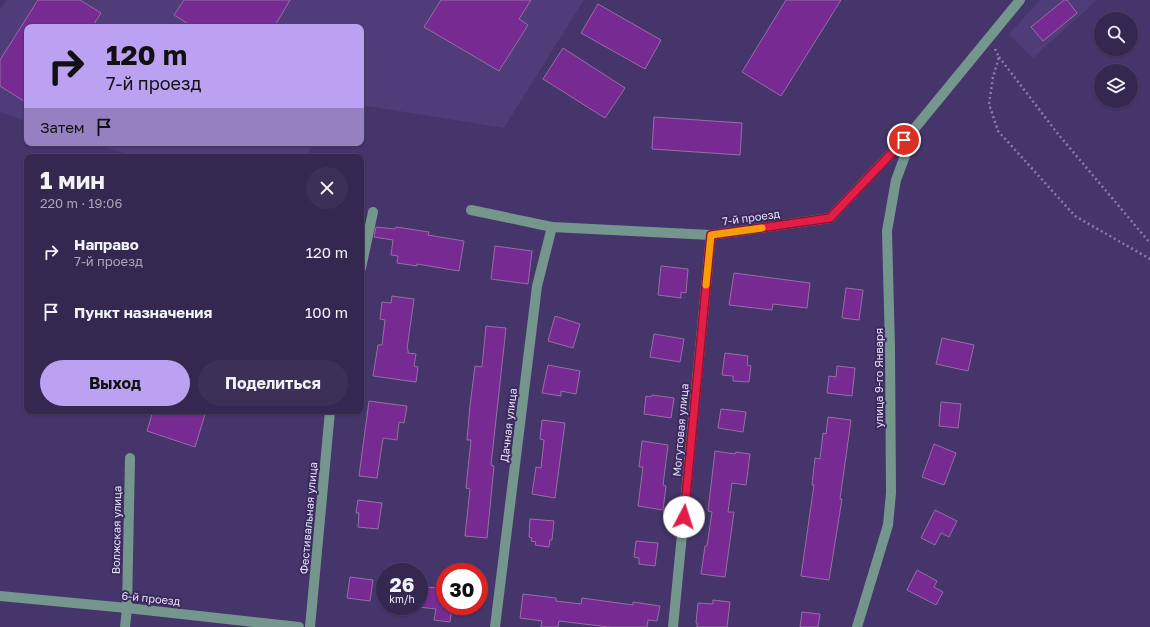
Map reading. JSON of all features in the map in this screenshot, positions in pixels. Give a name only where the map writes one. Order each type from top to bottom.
[{"type":"street","name":"7-й проезд","points":[[471,210],[552,226],[711,235],[830,218],[915,128],[1020,0]]},
{"type":"street","name":"улица 9-го Января","points":[[857,627],[888,525],[890,494],[890,356],[887,231],[896,180],[915,128]]},
{"type":"street","points":[[364,254],[373,212]]},
{"type":"street","name":"Дачная улица","points":[[495,627],[537,286],[552,226]]},
{"type":"street","name":"Могутовая улица","points":[[673,627],[711,235]]},
{"type":"street","name":"Фестивальная улица","points":[[310,627],[330,414]]},
{"type":"street","name":"Волжская улица","points":[[125,627],[127,608],[130,458]]},
{"type":"street","name":"6-й проезд","points":[[0,596],[299,627]]},
{"type":"path","points":[[990,37],[999,57],[1058,134],[1150,243]]},
{"type":"path","points":[[999,57],[993,78],[989,104],[998,130],[1075,216],[1150,259]]},
{"type":"shaded area","points":[[6,0],[584,0],[504,128],[364,105],[364,24],[24,24],[24,120],[0,112],[0,10]]},
{"type":"shaded area","points":[[1040,0],[1097,0],[1033,58],[1009,34]]},
{"type":"shaded area","points":[[103,146],[311,146],[308,154],[127,154]]},
{"type":"building","points":[[38,0],[80,0],[101,13],[94,24],[24,24],[24,101],[0,86],[0,60]]},
{"type":"building","points":[[184,0],[290,0],[276,24],[188,24],[174,15]]},
{"type":"building","points":[[441,0],[531,0],[519,19],[528,25],[499,71],[424,27]]},
{"type":"building","points":[[786,0],[841,0],[781,96],[742,72]]},
{"type":"building","points":[[1064,0],[1067,0],[1077,13],[1043,41],[1031,27]]},
{"type":"building","points":[[598,4],[661,40],[645,69],[581,33]]},
{"type":"building","points":[[563,48],[625,88],[605,118],[543,79]]},
{"type":"building","points":[[654,117],[742,123],[740,155],[652,149]]},
{"type":"building","points":[[376,227],[395,229],[396,227],[429,232],[428,235],[464,241],[459,271],[417,264],[417,266],[397,263],[398,256],[391,255],[393,240],[374,237]]},
{"type":"building","points":[[495,246],[532,251],[528,284],[491,279]]},
{"type":"building","points":[[661,266],[688,269],[686,293],[681,292],[681,298],[658,295]]},
{"type":"building","points":[[734,273],[810,283],[807,308],[773,304],[772,310],[729,305]]},
{"type":"building","points":[[846,288],[863,290],[859,320],[842,318]]},
{"type":"building","points":[[392,296],[414,299],[407,349],[408,353],[416,354],[414,366],[418,367],[416,382],[373,376],[378,345],[382,345],[385,320],[380,319],[382,302],[391,303]]},
{"type":"building","points":[[555,316],[580,324],[573,348],[548,341]]},
{"type":"building","points":[[486,326],[506,328],[491,465],[494,466],[487,538],[465,536],[470,489],[466,488],[471,440],[467,440],[470,406],[475,366],[482,367]]},
{"type":"building","points":[[654,334],[684,339],[680,362],[650,357]]},
{"type":"building","points":[[942,338],[974,345],[968,371],[936,364]]},
{"type":"building","points":[[725,353],[748,356],[747,365],[751,366],[749,382],[733,381],[733,376],[722,375]]},
{"type":"building","points":[[548,365],[580,371],[576,394],[561,391],[561,396],[542,393]]},
{"type":"building","points":[[837,366],[855,368],[852,396],[827,393],[829,376],[836,377]]},
{"type":"building","points":[[652,395],[674,398],[671,418],[644,414],[646,396],[651,397]]},
{"type":"building","points":[[369,401],[407,406],[404,423],[399,422],[397,440],[383,438],[377,478],[359,476]]},
{"type":"building","points":[[941,402],[961,404],[958,428],[939,426]]},
{"type":"building","points":[[721,409],[746,412],[743,432],[718,428]]},
{"type":"building","points":[[152,414],[205,414],[195,447],[147,431]]},
{"type":"building","points":[[828,417],[851,420],[840,499],[842,499],[829,580],[801,576],[814,485],[812,485],[815,458],[820,459],[823,433],[826,434]]},
{"type":"building","points":[[542,420],[565,423],[555,498],[532,494],[536,467],[541,468],[544,440],[540,439]]},
{"type":"building","points":[[642,441],[668,445],[663,485],[666,486],[663,510],[638,506],[643,467],[639,467]]},
{"type":"building","points":[[934,444],[956,453],[944,485],[922,477]]},
{"type":"building","points":[[715,451],[735,454],[736,452],[750,454],[746,485],[732,483],[728,512],[734,512],[725,577],[701,574],[712,512],[708,511]]},
{"type":"building","points":[[358,500],[382,503],[378,529],[358,527],[359,513],[356,513]]},
{"type":"building","points":[[935,510],[957,521],[949,537],[941,533],[935,545],[921,538]]},
{"type":"building","points":[[530,519],[554,521],[552,540],[550,540],[549,547],[535,545],[536,542],[531,541],[532,538],[529,537]]},
{"type":"building","points":[[636,541],[658,543],[655,566],[639,564],[639,558],[634,557]]},
{"type":"building","points":[[917,570],[937,581],[934,587],[943,592],[936,605],[907,590]]},
{"type":"building","points":[[350,577],[373,580],[370,601],[347,598]]},
{"type":"building","points":[[428,587],[436,588],[436,609],[428,608]]},
{"type":"building","points":[[523,594],[556,598],[556,601],[581,604],[582,598],[633,605],[633,602],[660,606],[657,621],[648,620],[647,627],[609,627],[559,621],[558,627],[541,627],[542,621],[520,618]]},
{"type":"building","points":[[713,600],[730,602],[727,627],[697,627],[698,603],[713,604]]},
{"type":"building","points":[[436,609],[436,615],[451,615],[450,622],[434,620]]},
{"type":"building","points":[[802,612],[820,614],[818,627],[800,627]]},
{"type":"slow traffic","points":[[706,285],[711,235],[762,228]]},
{"type":"route","points":[[684,517],[711,235],[830,218],[904,140]]}]
